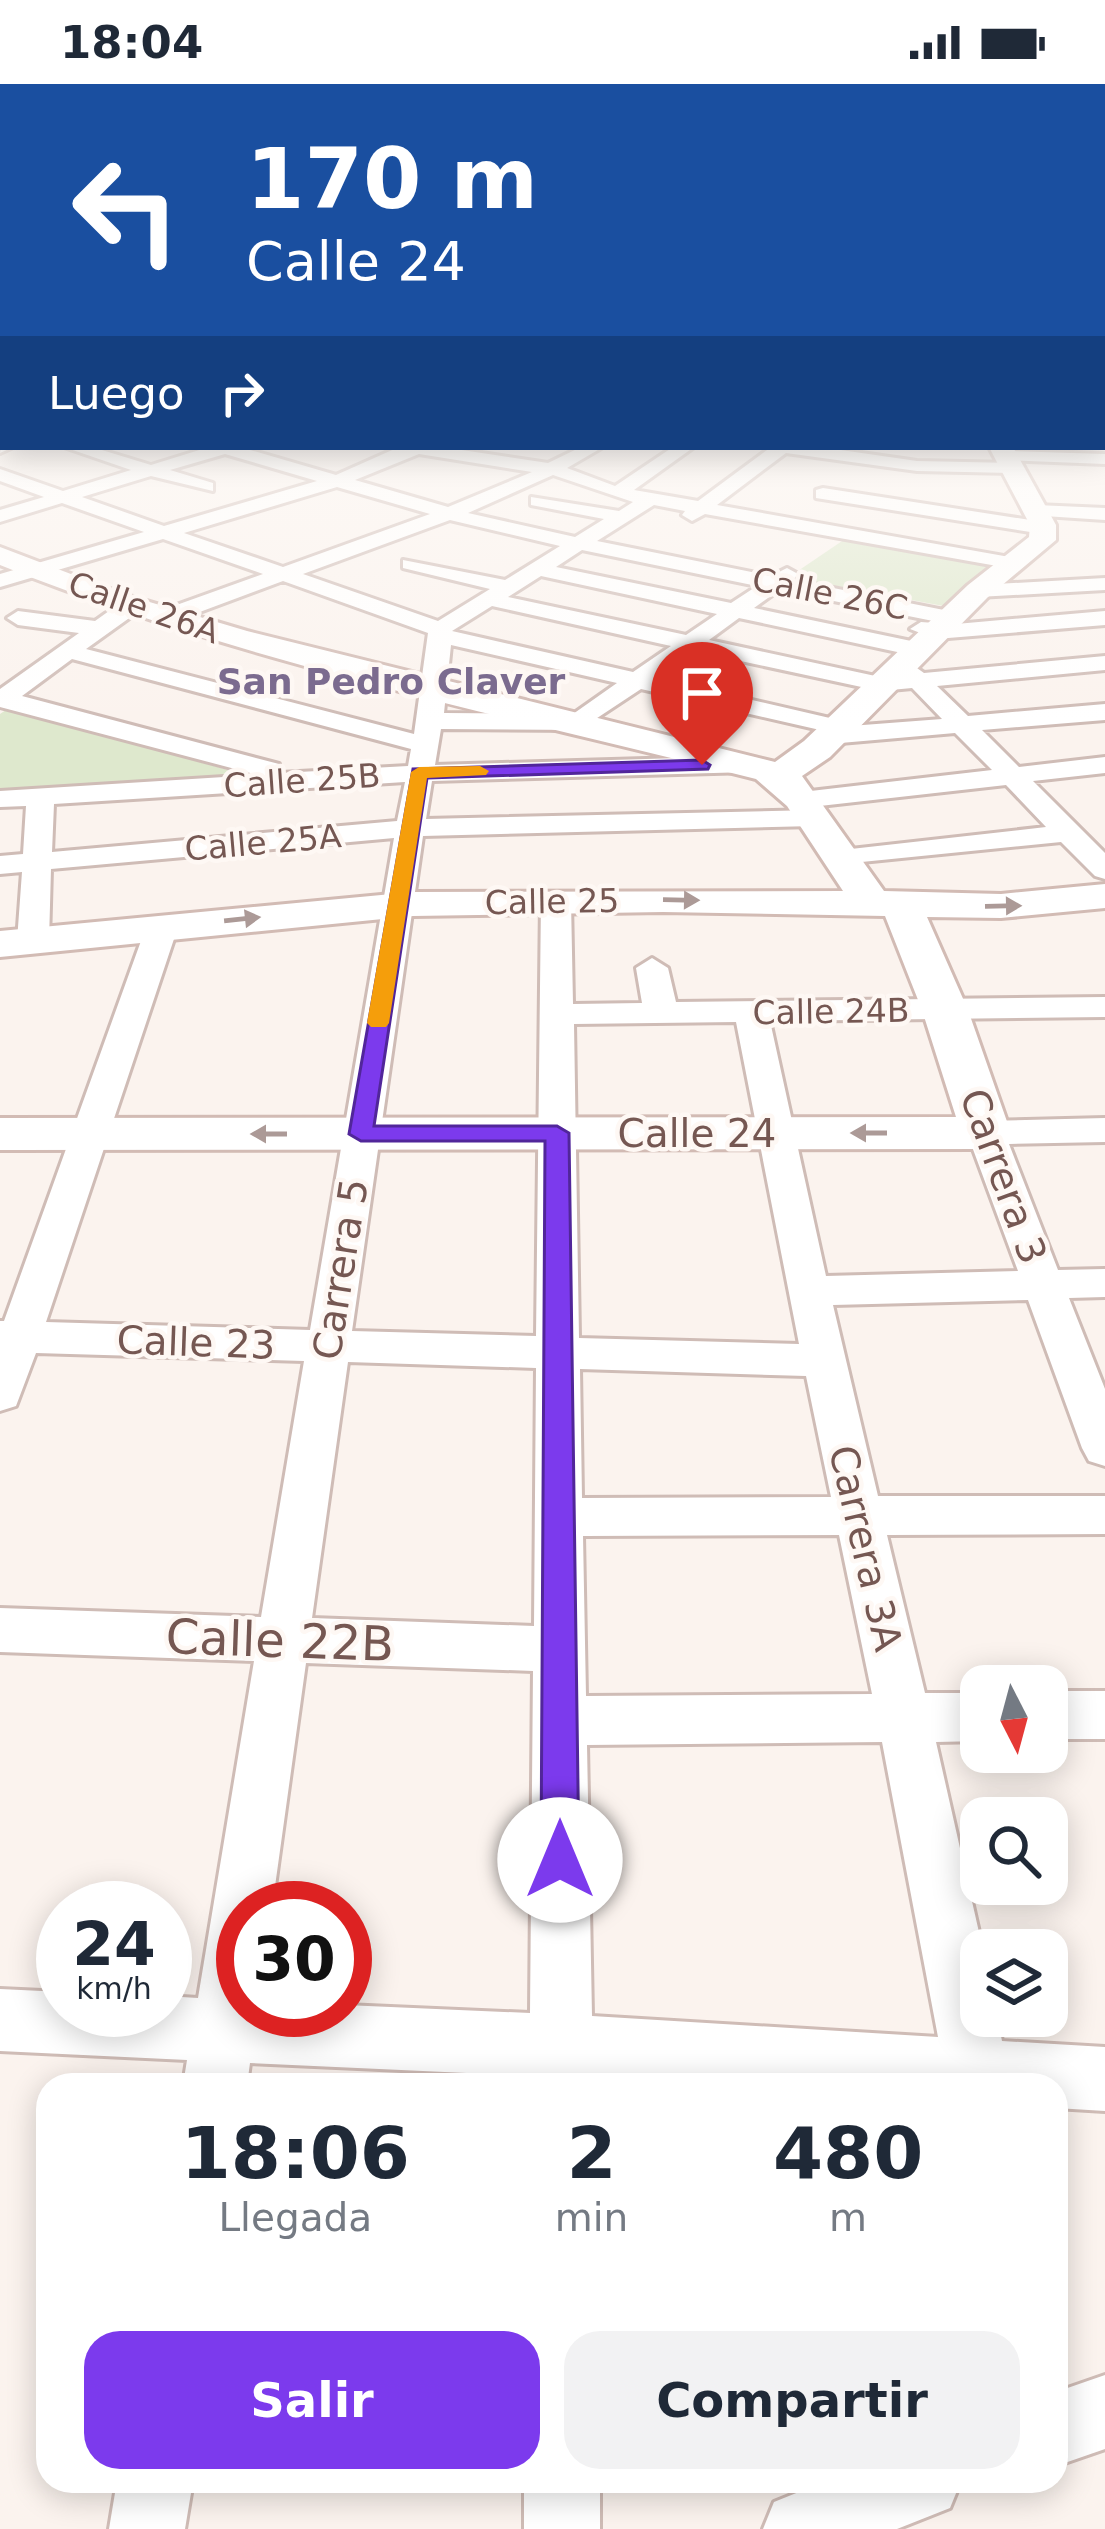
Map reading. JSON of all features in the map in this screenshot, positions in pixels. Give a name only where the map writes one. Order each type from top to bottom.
[{"type":"street","points":[[54,494],[440,632],[834,731],[1105,712]]},
{"type":"street","points":[[0,516],[72,494]]},
{"type":"street","points":[[0,581],[290,494]]},
{"type":"street","name":"Calle 26C","points":[[378,494],[557,556],[701,552],[767,588]]},
{"type":"street","points":[[164,617],[497,494]]},
{"type":"street","points":[[622,494],[1014,563]]},
{"type":"street","points":[[632,554],[721,494]]},
{"type":"street","points":[[786,522],[823,494]]},
{"type":"street","points":[[824,494],[934,513],[1040,520],[1105,514]]},
{"type":"street","points":[[927,494],[934,513]]},
{"type":"street","points":[[786,789],[834,731],[978,591],[1042,539],[1029,494]]},
{"type":"street","points":[[440,632],[651,499]]},
{"type":"street","points":[[538,501],[622,517]]},
{"type":"street","points":[[701,552],[750,516]]},
{"type":"street","points":[[68,651],[424,746],[579,722],[848,533]]},
{"type":"street","points":[[459,537],[767,588],[917,655],[960,724],[1105,870]]},
{"type":"street","name":"Calle 26A","points":[[0,555],[164,617],[579,722],[786,789]]},
{"type":"street","points":[[557,556],[735,611],[917,655],[1105,618]]},
{"type":"street","points":[[410,564],[498,593],[689,644],[1105,663]]},
{"type":"street","points":[[978,591],[1105,584]]},
{"type":"street","points":[[2,699],[131,606]]},
{"type":"street","points":[[18,618],[100,629]]},
{"type":"street","name":"Carrera 5","points":[[220,2058],[396,905],[436,687],[440,632]]},
{"type":"street","points":[[0,663],[45,668]]},
{"type":"street","points":[[2,699],[306,780]]},
{"type":"street","name":"Calle 25B","points":[[0,799],[306,780],[424,746],[786,789]]},
{"type":"street","name":"Calle 25A","points":[[0,866],[786,789],[1105,765]]},
{"type":"street","name":"Carrera 3","points":[[786,789],[842,859],[886,904],[945,1010],[986,1133],[1105,1448]]},
{"type":"street","points":[[16,943],[38,862],[40,797]]},
{"type":"street","points":[[842,859],[1066,833]]},
{"type":"street","name":"Calle 25","points":[[16,943],[396,905],[556,901],[1031,905],[1105,896]]},
{"type":"street","points":[[556,901],[561,2065]]},
{"type":"street","points":[[0,1394],[10,1336],[90,1134],[162,927]]},
{"type":"street","points":[[652,968],[661,1013]]},
{"type":"street","name":"Calle 24B","points":[[557,1014],[1105,1006]]},
{"type":"street","name":"Carrera 3A","points":[[751,1012],[857,1514],[906,1718],[977,2073]]},
{"type":"street","name":"Calle 24","points":[[0,1134],[1105,1130]]},
{"type":"street","points":[[809,1291],[1105,1283]]},
{"type":"street","name":"Calle 23","points":[[10,1336],[824,1361]]},
{"type":"street","points":[[559,1517],[1105,1515]]},
{"type":"street","name":"Calle 22B","points":[[0,1630],[559,1649]]},
{"type":"street","points":[[1068,1715],[1105,1714]]},
{"type":"street","points":[[560,1720],[960,1717]]},
{"type":"street","points":[[0,2020],[220,2058],[799,2073]]},
{"type":"street","points":[[1068,2079],[1105,2079]]},
{"type":"street","points":[[1068,2425],[1105,2412]]},
{"type":"street","points":[[147,2529],[152,2493]]},
{"type":"street","points":[[562,2493],[562,2529]]},
{"type":"street","points":[[801,2529],[892,2493]]},
{"type":"green space","points":[[851,535],[1002,563],[954,608],[789,577]]},
{"type":"green space","points":[[9,708],[253,777],[0,792],[0,714]]},
{"type":"slow traffic","points":[[378,1023],[419,772],[480,771]]},
{"type":"district","name":"San Pedro Claver","points":[[391,681]]},
{"type":"route","points":[[560,1860],[557,1133],[361,1134],[419,772],[702,765]]}]
